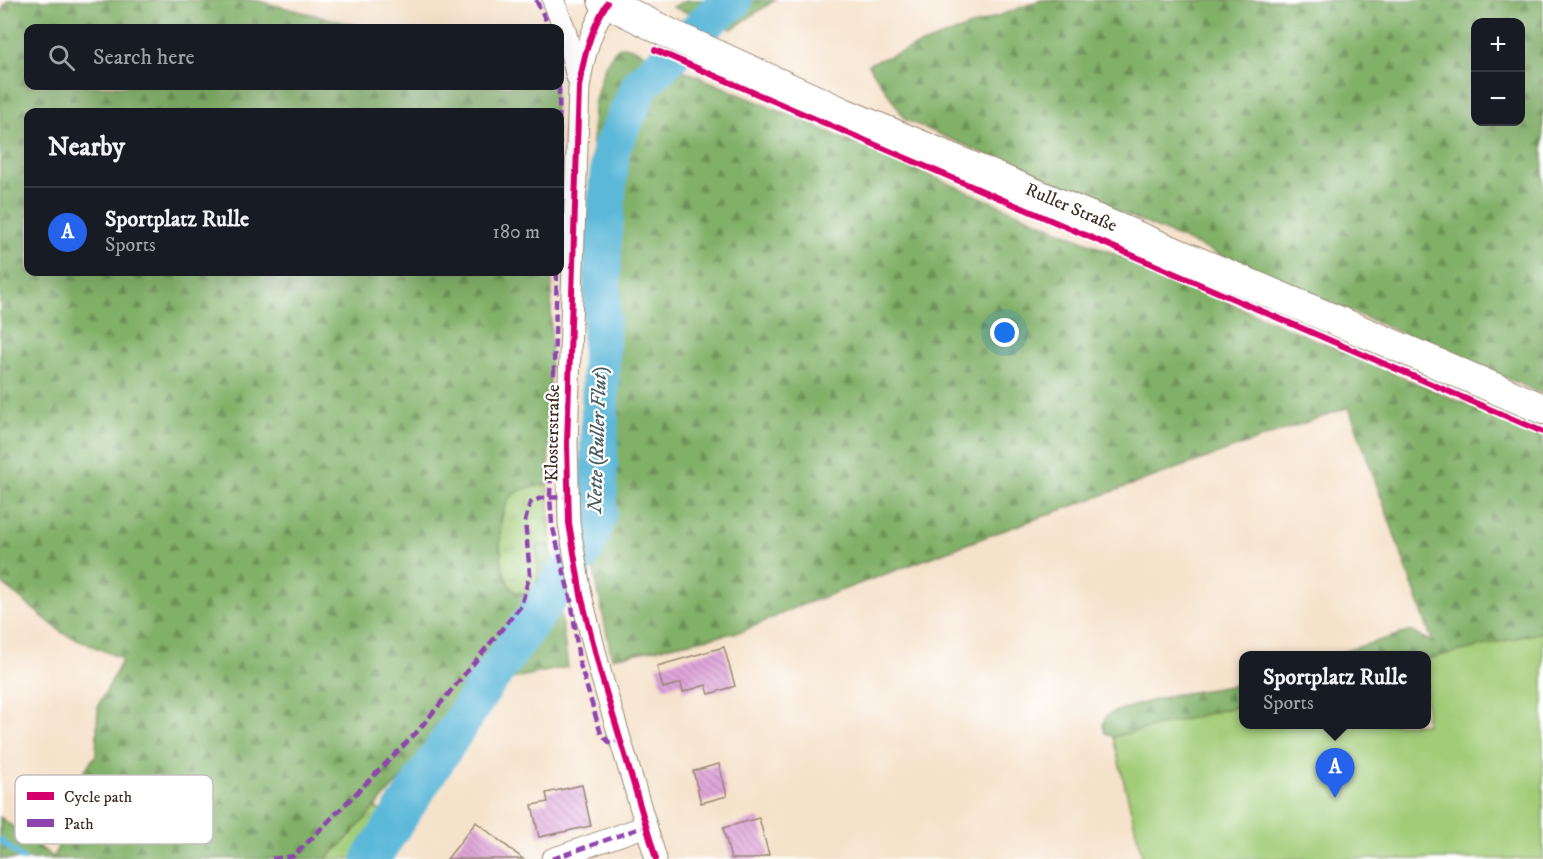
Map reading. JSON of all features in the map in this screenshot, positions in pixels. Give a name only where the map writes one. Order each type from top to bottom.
[{"type":"main road","name":"Ruller Straße","points":[[605,1],[670,34],[841,112],[1543,409]]},
{"type":"street","name":"Klosterstraße","points":[[553,0],[563,24]]},
{"type":"street","name":"Klosterstraße","points":[[605,1],[584,52],[579,87],[567,443],[569,523],[581,595],[601,675],[656,859]]},
{"type":"street","name":"Klosterstraße","points":[[564,28],[579,87]]},
{"type":"street","points":[[552,859],[646,826]]},
{"type":"green space","points":[[8,0],[254,0],[351,24],[24,24],[24,90],[555,90],[555,108],[24,108],[24,276],[552,276],[548,484],[521,490],[509,499],[501,523],[500,539],[503,569],[513,590],[519,593],[531,591],[537,581],[536,548],[538,545],[551,547],[568,667],[486,684],[326,859],[0,859],[0,817],[15,828],[15,844],[36,844],[53,857],[59,844],[213,844],[213,775],[81,775],[96,755],[98,706],[123,659],[63,633],[0,582],[0,13]]},
{"type":"green space","points":[[687,0],[775,0],[732,29],[672,7]]},
{"type":"green space","points":[[1041,0],[1543,0],[1543,394],[906,120],[868,64]]},
{"type":"green space","points":[[620,47],[629,47],[1543,437],[1543,632],[1431,658],[1431,651],[1345,651],[1411,631],[1433,643],[1349,407],[991,535],[799,606],[743,631],[612,658],[580,490],[594,104],[606,65]]},
{"type":"green space","points":[[548,484],[551,547],[539,545],[536,548],[538,574],[535,586],[526,593],[518,592],[513,590],[508,582],[501,555],[501,524],[504,510],[509,499],[517,492]]},
{"type":"green space","points":[[1543,632],[1543,859],[1143,859],[1113,737],[1239,706],[1239,729],[1431,729],[1431,658]]},
{"type":"green space","points":[[1239,684],[1239,706],[1113,737],[1105,733],[1103,725],[1106,716],[1113,712],[1172,695]]},
{"type":"green space","points":[[374,807],[397,820],[371,859],[326,859],[342,844]]},
{"type":"building","points":[[724,647],[735,686],[709,694],[706,685],[683,692],[681,683],[663,688],[657,666]]},
{"type":"building","points":[[719,764],[727,796],[701,803],[693,771]]},
{"type":"building","points":[[582,785],[591,826],[539,837],[532,805],[548,802],[546,793]]},
{"type":"building","points":[[759,818],[769,855],[753,859],[731,859],[723,828]]},
{"type":"building","points":[[476,822],[523,859],[447,859]]},
{"type":"waterway","name":"Nette (Ruller Flut)","points":[[371,859],[486,684],[587,545],[598,514],[603,238],[611,149],[641,84],[715,14],[734,0]]},
{"type":"waterway","points":[[0,840],[23,859]]},
{"type":"marked path","points":[[536,0],[548,24]]},
{"type":"marked path","points":[[559,90],[559,108]]},
{"type":"marked path","points":[[557,276],[550,497],[552,524],[572,605],[579,661],[601,734],[610,743],[620,740]]},
{"type":"marked path","points":[[272,859],[294,856],[416,733],[521,606],[530,574],[525,521],[530,503],[541,498],[568,497]]},
{"type":"marked path","points":[[552,859],[646,826]]},
{"type":"cycle path","points":[[607,3],[588,44],[579,87],[567,443],[569,523],[581,595],[601,675],[656,859]]},
{"type":"cycle path","points":[[655,50],[1543,432]]},
{"type":"place","name":"Sportplatz Rulle","points":[[1335,798]]}]
